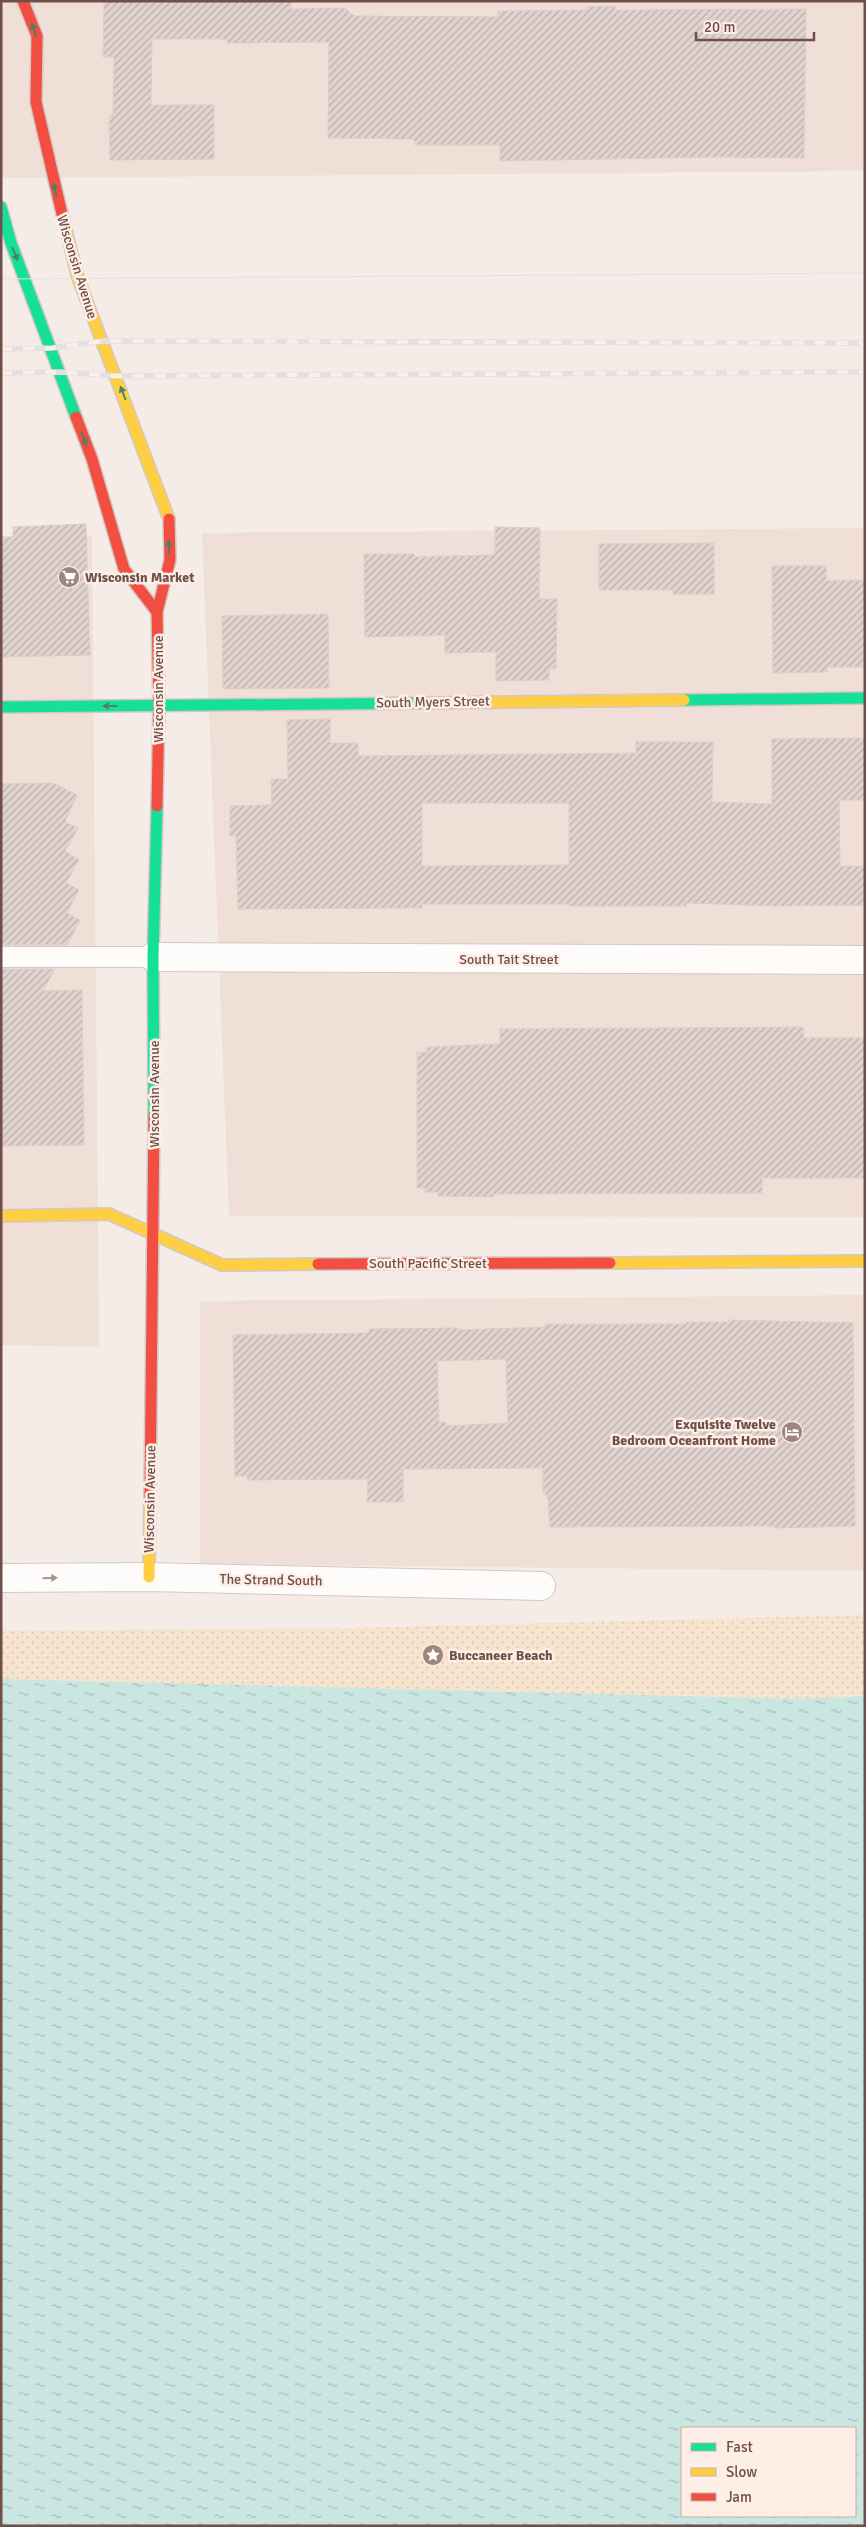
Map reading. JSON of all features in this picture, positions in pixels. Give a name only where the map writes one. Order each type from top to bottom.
[{"type":"main road","name":"Wisconsin Avenue","points":[[23,1],[37,36],[36,102],[43,139],[78,278],[169,515],[170,560],[157,612],[159,706],[153,957],[154,1235],[149,1577]]},
{"type":"main road","points":[[1,207],[11,243],[92,459],[124,569],[157,612]]},
{"type":"main road","name":"South Myers Street","points":[[1,707],[865,698]]},
{"type":"main road","name":"South Pacific Street","points":[[1,1216],[109,1214],[222,1264],[865,1261]]},
{"type":"street","name":"South Tait Street","points":[[153,957],[865,960]]},
{"type":"street","name":"The Strand South","points":[[1,1578],[149,1577],[541,1586]]},
{"type":"lane","points":[[1,957],[153,957]]},
{"type":"shaded area","points":[[1,1],[865,1],[865,171],[1,178]]},
{"type":"shaded area","points":[[865,528],[865,1217],[229,1216],[202,533]]},
{"type":"shaded area","points":[[1,536],[92,536],[99,1347],[1,1345]]},
{"type":"shaded area","points":[[865,1295],[865,1571],[200,1564],[200,1301]]},
{"type":"sand","name":"Buccaneer Beach","points":[[865,1615],[865,1696],[802,1699],[1,1679],[1,1631],[354,1628]]},
{"type":"water","points":[[1,1679],[802,1699],[865,1696],[865,2526],[1,2526]]},
{"type":"building","points":[[291,1],[291,9],[345,8],[354,16],[498,17],[498,11],[586,10],[586,7],[615,6],[615,10],[806,9],[804,158],[717,157],[500,161],[500,145],[415,145],[414,139],[328,138],[329,42],[227,43],[227,40],[221,39],[152,39],[151,105],[214,105],[214,159],[110,160],[109,116],[113,115],[114,57],[103,57],[104,2]]},
{"type":"building","points":[[86,524],[90,655],[1,657],[1,538],[13,537],[13,527]]},
{"type":"building","points":[[495,527],[540,528],[539,599],[557,599],[556,668],[549,669],[549,680],[496,681],[496,652],[445,653],[445,635],[365,637],[364,554],[414,554],[415,557],[495,555]]},
{"type":"building","points":[[714,543],[714,594],[673,594],[673,590],[599,590],[599,544]]},
{"type":"building","points":[[772,566],[826,566],[826,581],[865,580],[865,667],[827,667],[827,672],[773,673]]},
{"type":"building","points":[[328,614],[329,688],[223,689],[222,616]]},
{"type":"building","points":[[330,719],[330,743],[358,743],[358,756],[636,753],[636,742],[713,742],[712,802],[772,804],[772,739],[865,738],[865,800],[839,800],[840,866],[865,866],[865,905],[773,906],[686,903],[686,906],[569,906],[569,904],[422,904],[422,908],[238,909],[236,835],[230,836],[230,806],[272,805],[271,779],[288,779],[287,720]],"holes":[[[422,803],[569,803],[569,865],[422,866]]]},
{"type":"building","points":[[53,783],[77,795],[65,822],[78,828],[65,851],[79,860],[66,883],[79,890],[67,913],[80,920],[67,945],[1,945],[1,784]]},
{"type":"building","points":[[1,969],[55,969],[43,991],[82,990],[84,1145],[1,1146]]},
{"type":"building","points":[[803,1027],[804,1038],[865,1038],[865,1178],[762,1178],[762,1193],[493,1194],[493,1197],[438,1196],[439,1192],[425,1192],[425,1188],[417,1188],[417,1052],[427,1052],[427,1047],[500,1044],[500,1029]]},
{"type":"building","points":[[729,1320],[853,1323],[855,1526],[775,1528],[775,1526],[550,1527],[548,1500],[546,1494],[543,1494],[543,1468],[403,1469],[403,1502],[367,1502],[368,1479],[248,1480],[247,1476],[235,1476],[233,1335],[369,1333],[369,1329],[457,1328],[457,1330],[545,1327],[545,1324],[686,1324],[686,1322],[729,1322]],"holes":[[[506,1359],[508,1423],[446,1426],[446,1422],[439,1422],[437,1361]]]},
{"type":"tram line","points":[[1,279],[865,273]]},
{"type":"railway","points":[[1,349],[52,348],[103,341],[865,343]]},
{"type":"railway","points":[[1,373],[61,372],[117,376],[865,372]]},
{"type":"traffic: fast","points":[[1,207],[11,243],[76,417]]},
{"type":"traffic: fast","points":[[684,700],[865,698]]},
{"type":"traffic: fast","points":[[1,707],[430,703]]},
{"type":"traffic: fast","points":[[154,1116],[153,957],[157,806]]},
{"type":"traffic: slow","points":[[62,214],[78,278],[169,519]]},
{"type":"traffic: slow","points":[[430,703],[684,700]]},
{"type":"traffic: slow","points":[[1,1216],[109,1214],[222,1265],[318,1264]]},
{"type":"traffic: slow","points":[[610,1263],[865,1261]]},
{"type":"traffic: slow","points":[[149,1577],[150,1497]]},
{"type":"traffic: jam","points":[[23,1],[37,36],[36,102],[62,214]]},
{"type":"traffic: jam","points":[[76,417],[92,459],[124,569],[157,612]]},
{"type":"traffic: jam","points":[[157,806],[159,706],[157,612],[170,560],[169,519]]},
{"type":"traffic: jam","points":[[150,1497],[154,1116]]},
{"type":"traffic: jam","points":[[318,1264],[610,1263]]},
{"type":"place","name":"Wisconsin Market","points":[[69,577]]},
{"type":"place","name":"Exquisite Twelve Bedroom Oceanfront Home","points":[[792,1432]]},
{"type":"place","name":"Buccaneer Beach","points":[[433,1655]]}]
